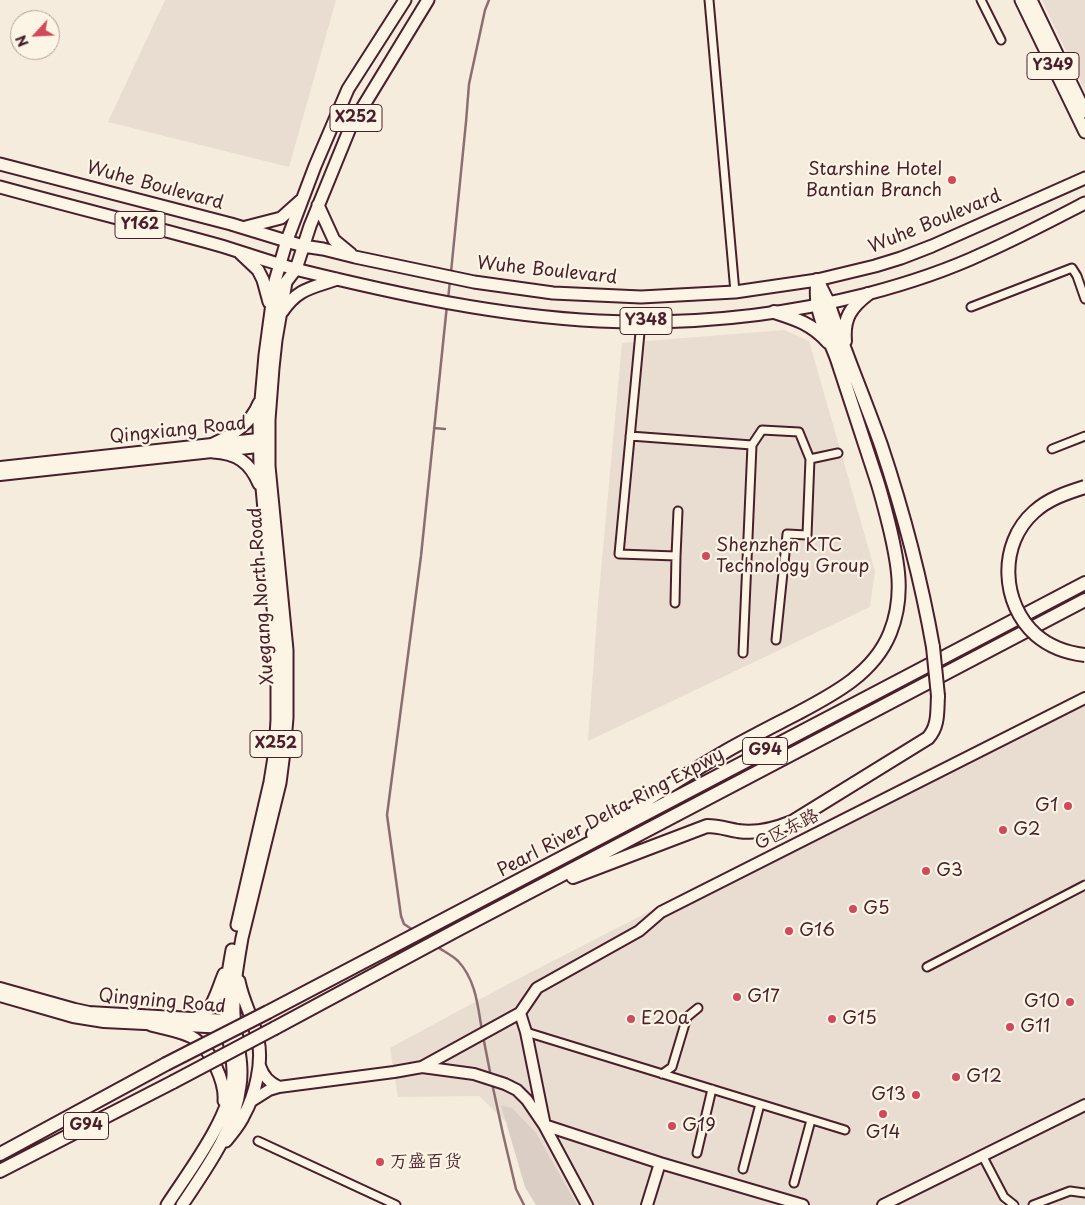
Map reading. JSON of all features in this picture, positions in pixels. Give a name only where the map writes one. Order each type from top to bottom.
[{"type":"highway","points":[[518,898],[707,826],[720,826],[747,832],[759,832],[780,827],[792,822],[928,738],[936,726],[938,696],[933,647],[925,601],[901,510],[881,445],[840,352],[823,323],[823,304],[816,280]]},
{"type":"highway","points":[[510,885],[677,780],[827,697],[866,669],[880,651],[890,634],[898,603],[899,576],[879,487],[840,352],[846,321],[850,311],[857,302],[868,294]]},
{"type":"highway","points":[[774,312],[802,321],[812,327],[840,352]]},
{"type":"highway","points":[[874,470],[887,466]]},
{"type":"highway","points":[[1085,487],[1058,496],[1044,503],[1032,513],[1014,541],[1009,556],[1008,571],[1009,588],[1015,605],[1025,623],[1037,636],[1055,647],[1073,654],[1085,655]]},
{"type":"highway","name":"Pearl River Delta Ring Expwy","points":[[0,1154],[166,1064],[1085,583]]},
{"type":"highway","name":"Pearl River Delta Ring Expwy","points":[[0,1171],[173,1082],[419,950],[1085,600]]},
{"type":"main road","name":"Xuegang North Road","points":[[234,959],[242,938],[280,783],[287,718],[287,650],[269,466],[262,443],[269,420],[276,310],[275,281],[302,199],[348,89],[404,0]]},
{"type":"main road","name":"Xuegang North Road","points":[[167,1205],[204,1148],[228,1101],[232,1087],[233,1075],[229,1024],[234,1003],[234,959],[275,751],[278,701],[277,651],[262,491],[260,399],[276,310],[286,282],[296,269],[318,206],[350,128],[428,0]]},
{"type":"main road","name":"Y349","points":[[1021,0],[1085,132]]},
{"type":"main road","points":[[1031,0],[1085,112]]},
{"type":"main road","name":"Wuhe Boulevard","points":[[0,164],[245,228],[303,246],[474,282],[590,296],[641,297],[735,292],[816,280],[865,269],[932,246],[1085,178]]},
{"type":"main road","name":"Y162","points":[[0,187],[280,264]]},
{"type":"main road","points":[[245,228],[281,218],[302,199]]},
{"type":"main road","name":"Y348","points":[[280,264],[432,300],[474,307],[559,318],[641,322],[696,320],[774,312],[868,294],[982,254],[1085,203]]},
{"type":"main road","points":[[318,206],[334,240],[354,257]]},
{"type":"main road","points":[[239,252],[258,270],[276,310],[306,289],[339,279]]},
{"type":"main road","points":[[213,448],[243,426],[256,409],[260,399]]},
{"type":"main road","points":[[213,448],[233,455],[250,467],[262,491]]},
{"type":"main road","points":[[193,1019],[201,1016],[211,1005],[234,959]]},
{"type":"main road","points":[[214,1156],[238,1126],[244,1115],[250,1102],[260,1066],[258,1040],[244,1003],[234,959]]},
{"type":"main road","name":"Xuegang North Road","points":[[182,1205],[214,1156],[238,1101],[241,1085],[240,1053],[229,1024]]},
{"type":"main road","points":[[151,1025],[188,1035],[198,1040],[206,1048],[223,1086],[222,1114]]},
{"type":"street","points":[[708,0],[735,292]]},
{"type":"street","points":[[981,0],[1000,40]]},
{"type":"street","points":[[971,307],[1072,268],[1085,299]]},
{"type":"street","points":[[641,322],[619,554],[676,556]]},
{"type":"street","points":[[743,653],[752,445],[762,430],[799,432],[810,459],[807,535],[787,534],[776,640]]},
{"type":"street","points":[[630,436],[752,445]]},
{"type":"street","points":[[1052,449],[1085,436]]},
{"type":"street","name":"Qingxiang Road","points":[[0,467],[262,443]]},
{"type":"street","name":"Qingxiang Road","points":[[0,475],[213,448]]},
{"type":"street","points":[[810,459],[838,453]]},
{"type":"street","points":[[676,603],[678,511]]},
{"type":"street","name":"G区东路","points":[[520,1013],[538,988],[639,931],[661,912],[1085,698]]},
{"type":"street","points":[[927,967],[1085,885]]},
{"type":"street","name":"Qingning Road","points":[[0,988],[89,1012],[193,1019],[229,1024]]},
{"type":"street","name":"Qingning Road","points":[[0,996],[73,1017],[104,1022],[151,1025],[229,1024]]},
{"type":"street","points":[[662,1074],[672,1067],[688,1017],[698,1008]]},
{"type":"street","points":[[422,1067],[520,1013],[526,1032],[544,1124]]},
{"type":"street","points":[[526,1032],[845,1130]]},
{"type":"street","points":[[260,1066],[270,1082],[279,1087]]},
{"type":"street","points":[[250,1102],[269,1090],[279,1087],[422,1067],[474,1074],[505,1084],[517,1090],[527,1100],[544,1124],[586,1205]]},
{"type":"street","points":[[696,1153],[712,1089]]},
{"type":"street","points":[[743,1169],[760,1104]]},
{"type":"street","points":[[883,1205],[1085,1105]]},
{"type":"street","points":[[794,1184],[811,1120]]},
{"type":"street","points":[[544,1124],[660,1163],[803,1205]]},
{"type":"street","points":[[258,1141],[396,1205]]},
{"type":"street","points":[[982,1155],[1004,1197],[1014,1205]]},
{"type":"street","points":[[647,1205],[660,1163]]},
{"type":"street","points":[[1033,1205],[1070,1190],[1085,1193]]},
{"type":"shaded area","points":[[165,0],[336,0],[289,167],[108,122]]},
{"type":"shaded area","points":[[1042,0],[1085,0],[1085,91]]},
{"type":"shaded area","points":[[784,330],[809,341],[875,571],[870,607],[588,741],[598,603],[622,343]]},
{"type":"shaded area","points":[[1085,690],[1085,1205],[561,1205],[533,1148],[479,1096],[398,1097],[390,1048],[512,982],[909,778]]},
{"type":"shaded area","points":[[501,1105],[512,1108],[536,1133],[577,1205],[536,1205],[525,1187]]},
{"type":"waterway","points":[[451,272],[469,84],[485,10],[489,0]]},
{"type":"waterway","points":[[448,300],[450,280]]},
{"type":"waterway","points":[[413,930],[404,924],[401,916],[387,815],[421,556],[447,305]]},
{"type":"waterway","points":[[434,428],[445,429]]},
{"type":"waterway","points":[[436,946],[458,961],[469,977],[475,994],[482,1031]]},
{"type":"waterway","points":[[483,1036],[491,1077]]},
{"type":"waterway","points":[[492,1083],[516,1189],[524,1205]]},
{"type":"place","name":"Starshine Hotel Bantian Branch","points":[[952,180]]},
{"type":"place","name":"Shenzhen KTC Technology Group","points":[[706,556]]},
{"type":"place","name":"G1","points":[[1068,806]]},
{"type":"place","name":"G2","points":[[1003,830]]},
{"type":"place","name":"G3","points":[[926,871]]},
{"type":"place","name":"G5","points":[[853,909]]},
{"type":"place","name":"G16","points":[[789,931]]},
{"type":"place","name":"G17","points":[[737,997]]},
{"type":"place","name":"G10","points":[[1070,1002]]},
{"type":"place","name":"E20a","points":[[631,1019]]},
{"type":"place","name":"G15","points":[[832,1019]]},
{"type":"place","name":"G11","points":[[1010,1027]]},
{"type":"place","name":"G12","points":[[956,1077]]},
{"type":"place","name":"G13","points":[[916,1095]]},
{"type":"place","name":"G14","points":[[883,1114]]},
{"type":"place","name":"G19","points":[[672,1126]]},
{"type":"place","name":"万盛百货","points":[[380,1162]]}]
